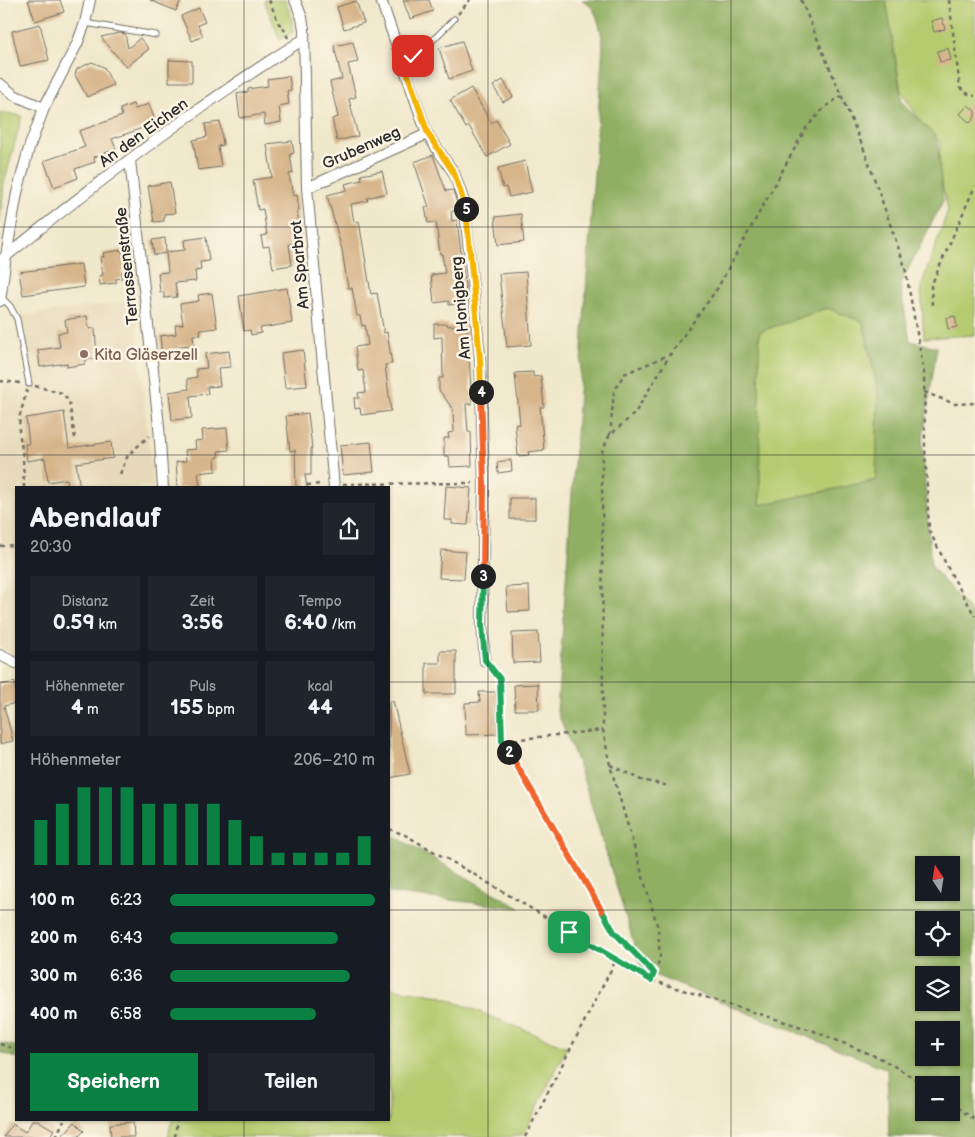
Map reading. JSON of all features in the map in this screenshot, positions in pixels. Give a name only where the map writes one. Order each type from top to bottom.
[{"type":"street","points":[[0,301],[3,258],[29,148],[44,108],[66,66],[85,23],[90,0]]},
{"type":"street","name":"Am Sparbrot","points":[[295,0],[302,18],[304,39],[307,188],[334,486]]},
{"type":"street","name":"Am Honigberg","points":[[381,0],[428,134],[454,173],[464,202],[480,358],[484,483],[482,625],[485,660]]},
{"type":"street","name":"An den Eichen","points":[[3,258],[198,110],[304,39]]},
{"type":"street","points":[[0,84],[4,89],[44,108]]},
{"type":"street","name":"Grubenweg","points":[[307,188],[428,134]]},
{"type":"street","name":"Terrassenstraße","points":[[130,160],[159,426],[163,486]]},
{"type":"street","points":[[0,655],[15,662]]},
{"type":"lane","points":[[403,60],[424,49],[454,19]]},
{"type":"lane","points":[[85,23],[156,35]]},
{"type":"lane","points":[[0,296],[10,306],[17,319],[29,384]]},
{"type":"path","points":[[269,0],[292,46]]},
{"type":"path","points":[[454,19],[470,0]]},
{"type":"path","points":[[801,0],[865,152],[906,267],[924,372],[929,530],[975,616]]},
{"type":"path","points":[[949,0],[960,88],[975,96]]},
{"type":"path","points":[[609,436],[635,413],[671,353],[717,289],[806,128],[825,107],[841,96]]},
{"type":"path","points":[[932,305],[931,286],[975,186]]},
{"type":"path","points":[[651,980],[660,959],[658,928],[610,765],[603,730],[602,452],[609,436],[614,391],[624,374],[671,353]]},
{"type":"path","points":[[0,381],[16,382]]},
{"type":"path","points":[[24,486],[23,456],[19,431],[20,415],[29,384],[62,393],[69,400],[76,438]]},
{"type":"path","points":[[924,392],[955,404],[975,403]]},
{"type":"path","points":[[120,474],[128,455],[159,426]]},
{"type":"path","points":[[307,484],[334,486],[484,483]]},
{"type":"path","points":[[0,546],[15,544]]},
{"type":"path","points":[[485,660],[500,679],[502,741],[614,932],[654,973]]},
{"type":"path","points":[[502,741],[603,730]]},
{"type":"path","points":[[610,765],[641,780],[670,786]]},
{"type":"path","points":[[390,829],[475,875],[651,980],[814,1030],[882,1059],[915,1078]]},
{"type":"path","points":[[525,1137],[616,960]]},
{"type":"path","points":[[0,1044],[15,1049]]},
{"type":"path","points":[[960,1109],[975,1120]]},
{"type":"path","points":[[56,1137],[64,1121]]},
{"type":"path","points":[[175,1137],[177,1121]]},
{"type":"shaded area","points":[[134,301],[153,486],[15,486],[15,655],[0,647],[0,606],[4,584],[0,521],[0,414],[4,385],[31,387],[25,329],[19,316]]},
{"type":"green space","points":[[264,0],[285,0],[294,31],[280,40]]},
{"type":"green space","points":[[582,0],[886,0],[902,102],[937,138],[943,201],[900,285],[910,341],[937,347],[922,444],[931,566],[975,617],[975,1137],[889,1137],[887,1069],[642,970],[581,771],[557,711],[603,44],[601,31],[592,8]],"holes":[[[827,308],[863,322],[878,392],[876,480],[760,505],[759,332]]]},
{"type":"green space","points":[[886,0],[975,0],[975,335],[924,338],[921,287],[948,210],[939,171],[940,142],[924,127],[901,91]]},
{"type":"green space","points":[[0,112],[22,116],[4,184],[0,224]]},
{"type":"green space","points":[[827,308],[863,322],[878,392],[876,480],[760,505],[759,332]]},
{"type":"green space","points":[[390,834],[401,840],[520,908],[390,893]]},
{"type":"green space","points":[[390,988],[440,996],[567,1047],[524,1134],[513,1137],[168,1137],[172,1121],[390,1121]]},
{"type":"green space","points":[[0,1043],[15,1046],[15,1058],[0,1052]]},
{"type":"building","points":[[28,0],[60,0],[64,12],[35,21]]},
{"type":"building","points":[[150,0],[181,0],[176,11]]},
{"type":"building","points":[[403,0],[429,0],[433,11],[410,19]]},
{"type":"building","points":[[356,1],[364,23],[344,29],[337,7]]},
{"type":"building","points":[[199,8],[205,22],[198,25],[203,36],[192,41],[181,16]]},
{"type":"building","points":[[942,18],[945,29],[934,32],[931,21]]},
{"type":"building","points":[[40,24],[49,60],[20,66],[12,31]]},
{"type":"building","points":[[120,33],[125,34],[128,48],[140,38],[149,49],[126,67],[101,37]]},
{"type":"building","points":[[462,41],[472,71],[449,79],[439,48]]},
{"type":"building","points":[[353,42],[358,62],[348,64],[356,97],[349,99],[358,136],[337,141],[332,119],[338,117],[330,82],[342,79],[334,46]]},
{"type":"building","points":[[948,48],[951,60],[940,62],[937,51]]},
{"type":"building","points":[[169,60],[192,61],[192,82],[169,82]]},
{"type":"building","points":[[92,62],[104,67],[113,85],[87,97],[75,75],[77,69]]},
{"type":"building","points":[[289,76],[291,90],[287,91],[289,104],[279,106],[281,122],[265,125],[264,114],[240,118],[237,94],[248,92],[248,89],[268,86],[267,79]]},
{"type":"building","points":[[503,80],[513,97],[503,102],[493,86]]},
{"type":"building","points":[[471,88],[491,123],[496,120],[510,144],[487,157],[469,126],[466,128],[450,100]]},
{"type":"building","points":[[133,104],[135,109],[149,104],[156,123],[112,139],[116,149],[94,157],[95,162],[75,169],[78,178],[54,187],[44,161],[85,147],[79,131],[122,116],[120,109]]},
{"type":"building","points":[[968,105],[975,111],[975,117],[970,123],[960,114]]},
{"type":"building","points":[[220,122],[223,145],[218,146],[221,167],[198,170],[193,140],[207,137],[205,124]]},
{"type":"building","points":[[292,141],[294,153],[290,154],[293,173],[289,174],[293,196],[297,195],[299,211],[297,211],[302,242],[289,244],[292,265],[273,268],[269,246],[263,247],[261,236],[267,235],[263,209],[258,210],[253,180],[272,177],[267,144]]},
{"type":"building","points":[[433,155],[446,191],[453,190],[457,203],[458,209],[451,212],[452,221],[457,220],[467,302],[449,305],[449,301],[434,303],[431,275],[445,273],[442,254],[440,254],[436,222],[428,223],[425,207],[429,207],[414,162]]},
{"type":"building","points":[[525,161],[532,192],[509,197],[506,187],[503,188],[498,168]]},
{"type":"building","points":[[382,171],[387,193],[367,198],[368,201],[351,204],[354,222],[359,221],[371,294],[377,293],[384,333],[387,332],[392,364],[385,365],[391,411],[361,415],[360,408],[355,409],[354,398],[359,398],[358,393],[366,392],[363,370],[358,371],[355,347],[368,345],[365,325],[362,326],[360,316],[357,316],[352,288],[348,288],[342,250],[327,195],[347,190],[345,184],[362,180],[361,175]]},
{"type":"building","points":[[170,182],[175,213],[164,214],[164,221],[154,222],[148,186]]},
{"type":"building","points":[[521,214],[524,242],[498,245],[495,217]]},
{"type":"building","points":[[206,237],[209,261],[200,262],[201,270],[195,271],[196,281],[175,283],[177,297],[164,298],[164,292],[160,292],[158,273],[168,272],[166,253],[154,255],[152,240],[165,238],[166,252],[185,250],[184,240]]},
{"type":"building","points":[[122,250],[125,271],[122,271],[122,278],[116,279],[116,283],[100,285],[99,276],[103,275],[100,257],[104,257],[103,253]]},
{"type":"building","points":[[81,264],[84,287],[23,295],[19,272]]},
{"type":"building","points":[[526,272],[531,345],[507,347],[499,274]]},
{"type":"building","points":[[287,288],[292,323],[260,328],[261,333],[251,335],[250,330],[244,331],[239,296]]},
{"type":"building","points":[[212,293],[217,328],[200,330],[201,335],[193,335],[194,345],[179,346],[180,355],[162,357],[160,336],[176,334],[175,325],[183,324],[180,304],[199,301],[198,295]]},
{"type":"building","points":[[87,316],[89,329],[95,328],[97,358],[85,360],[85,364],[67,367],[67,363],[40,367],[38,350],[60,347],[58,333],[67,332],[65,320]]},
{"type":"building","points":[[955,316],[957,327],[948,329],[946,318]]},
{"type":"building","points":[[434,324],[447,324],[448,326],[467,325],[472,404],[466,404],[468,432],[471,432],[472,466],[450,467],[449,456],[444,456],[444,438],[449,438],[448,433],[454,432],[453,409],[439,390],[439,378],[443,378],[442,337],[434,338]]},
{"type":"building","points":[[303,350],[307,386],[285,388],[281,353]]},
{"type":"building","points":[[229,351],[231,367],[218,368],[220,386],[207,387],[208,394],[190,396],[192,418],[172,420],[169,392],[189,389],[187,379],[197,377],[196,369],[207,368],[205,354]]},
{"type":"building","points":[[533,372],[533,377],[541,376],[544,407],[540,407],[544,450],[528,452],[529,455],[518,456],[515,425],[520,424],[515,373]]},
{"type":"building","points":[[64,412],[69,448],[111,442],[113,458],[76,463],[80,486],[68,486],[67,479],[48,482],[45,458],[27,461],[25,444],[29,444],[26,418]]},
{"type":"building","points":[[308,413],[312,448],[311,475],[305,475],[307,486],[296,486],[295,450],[290,451],[286,416]]},
{"type":"building","points":[[227,428],[229,450],[218,451],[219,457],[215,458],[216,471],[198,473],[200,486],[178,486],[176,462],[186,461],[185,450],[196,449],[195,441],[203,440],[202,430]]},
{"type":"building","points":[[371,442],[374,472],[343,475],[340,445]]},
{"type":"building","points":[[511,460],[512,471],[498,473],[497,462]]},
{"type":"building","points":[[446,486],[471,488],[468,525],[452,524],[452,520],[444,520]]},
{"type":"building","points":[[510,498],[535,498],[535,519],[510,519]]},
{"type":"building","points":[[441,550],[466,552],[464,579],[439,578]]},
{"type":"building","points":[[529,586],[530,611],[508,612],[506,587]]},
{"type":"building","points":[[538,632],[540,662],[513,663],[512,633]]},
{"type":"building","points":[[440,651],[456,651],[456,694],[426,694],[426,663],[440,663]]},
{"type":"building","points":[[15,682],[15,703],[4,706],[13,741],[0,744],[0,685]]},
{"type":"building","points":[[538,684],[539,710],[515,710],[514,685]]},
{"type":"building","points":[[479,692],[496,692],[497,734],[466,735],[465,703],[480,702]]},
{"type":"building","points":[[390,701],[393,701],[410,774],[390,778]]},
{"type":"building","points":[[32,1121],[39,1121],[54,1130],[49,1137],[4,1137],[12,1124],[25,1132]]},
{"type":"building","points":[[75,1122],[84,1131],[78,1137],[61,1137]]},
{"type":"building","points":[[133,1122],[134,1137],[111,1137],[110,1124]]},
{"type":"place","name":"Kita Gläserzell","points":[[84,354]]},
{"type":"route","points":[[413,56],[403,60],[428,134],[454,173],[464,202],[468,223],[480,358],[484,483],[482,625],[485,660],[500,679],[502,741],[614,932],[654,973],[651,980],[569,932]]}]
